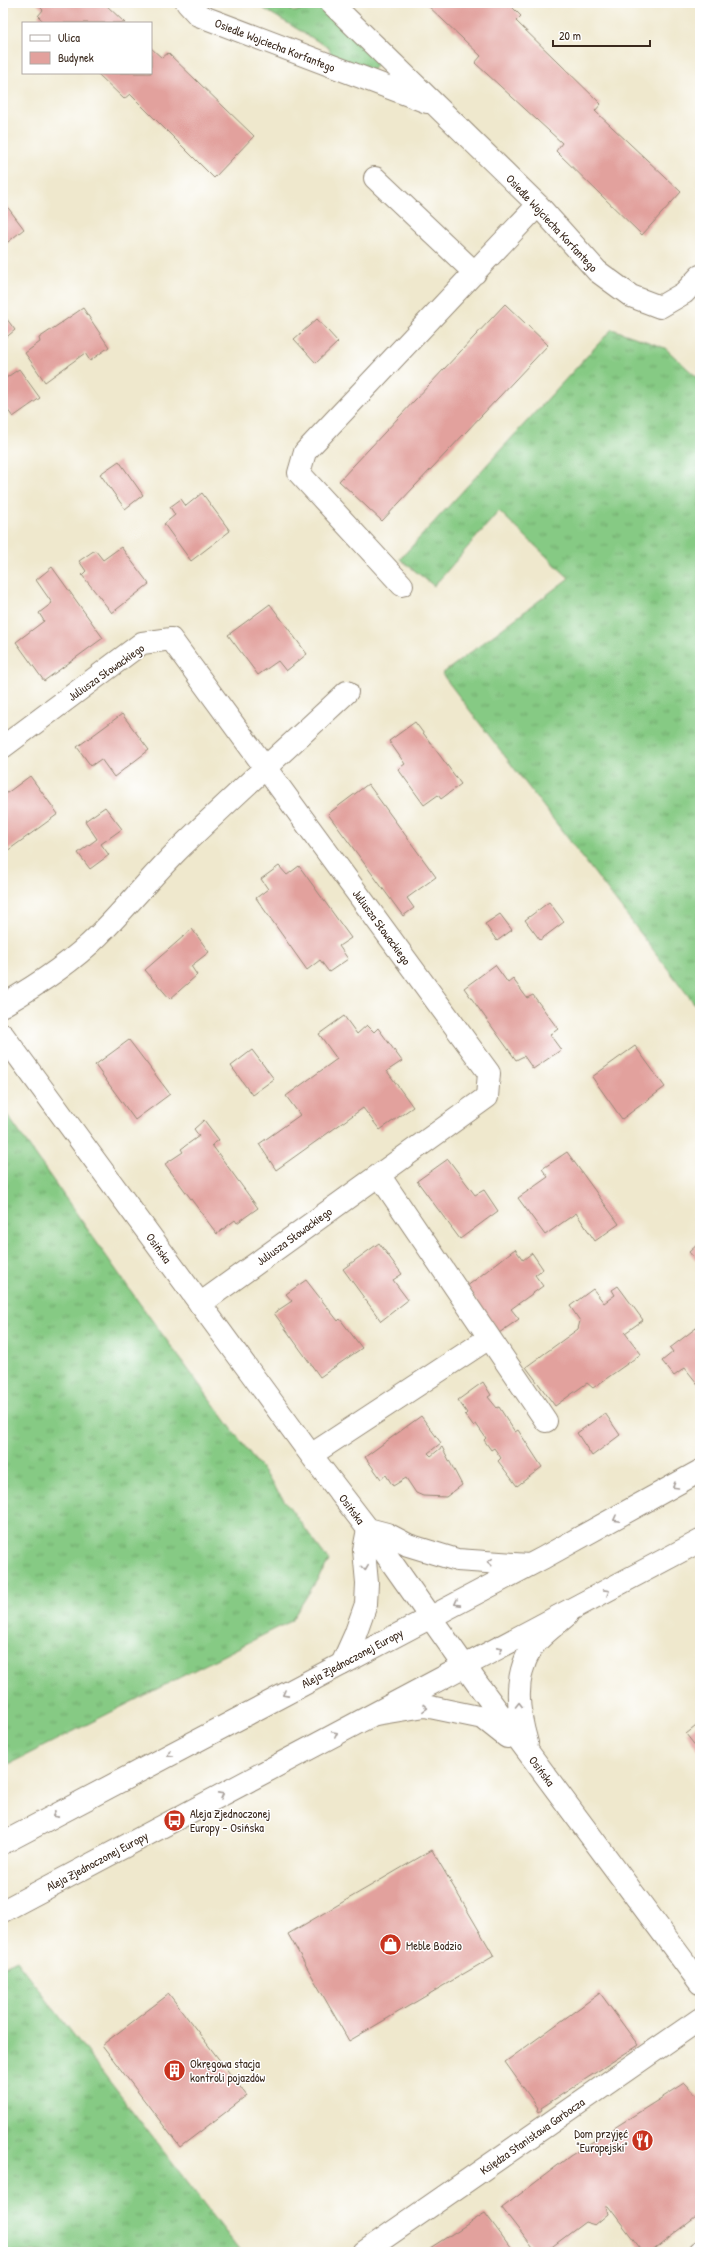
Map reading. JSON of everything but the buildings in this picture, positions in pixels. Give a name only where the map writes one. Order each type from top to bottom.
[{"type":"street","name":"Osiedle Wojciecha Korfantego","points":[[187,3],[198,16],[435,105]]},
{"type":"street","name":"Osiedle Wojciecha Korfantego","points":[[331,3],[538,205],[597,271],[631,296],[660,307],[684,293],[700,276]]},
{"type":"street","points":[[375,178],[475,273]]},
{"type":"street","points":[[402,585],[299,473],[305,452],[538,205]]},
{"type":"street","name":"Juliusza Słowackiego","points":[[3,747],[142,643],[171,639],[489,1074],[487,1097],[200,1304]]},
{"type":"street","points":[[3,1005],[33,988],[97,937],[161,867],[236,793],[266,768],[347,692]]},
{"type":"street","name":"Osińska","points":[[3,1035],[311,1455],[368,1529],[465,1667],[700,1983]]},
{"type":"street","points":[[379,1175],[546,1421]]},
{"type":"street","points":[[311,1455],[489,1338]]},
{"type":"street","name":"Aleja Zjednoczonej Europy","points":[[3,1843],[529,1565],[650,1500],[700,1471]]},
{"type":"street","points":[[342,1664],[355,1635],[366,1604],[367,1583],[364,1550],[368,1529],[387,1534],[408,1545],[457,1560],[529,1565]]},
{"type":"street","name":"Aleja Zjednoczonej Europy","points":[[3,1911],[573,1610],[700,1541]]},
{"type":"street","points":[[531,1756],[519,1716],[520,1675],[532,1648],[573,1610]]},
{"type":"street","points":[[373,1715],[425,1706],[484,1718],[531,1756]]},
{"type":"street","name":"Księdza Stanisława Garbocza","points":[[364,2252],[700,2019]]},
{"type":"green space","points":[[254,3],[285,3],[294,12],[319,3],[378,62],[370,74],[332,57],[329,48]]},
{"type":"green space","points":[[612,329],[665,348],[700,380],[700,1011],[442,674],[569,578],[499,511],[434,586],[400,559]]},
{"type":"green space","points":[[3,1109],[140,1304],[329,1561],[291,1621],[3,1767]]},
{"type":"green space","points":[[16,1960],[241,2252],[3,2252],[3,1967]]},
{"type":"place","name":"Aleja Zjednoczonej Europy - Osińska","points":[[174,1820]]},
{"type":"place","name":"Meble Bodzio","points":[[391,1945]]},
{"type":"place","name":"Okręgowa stacja kontroli pojazdów","points":[[174,2070]]},
{"type":"place","name":"Dom przyjęć \"Europejski\"","points":[[643,2140]]}]
